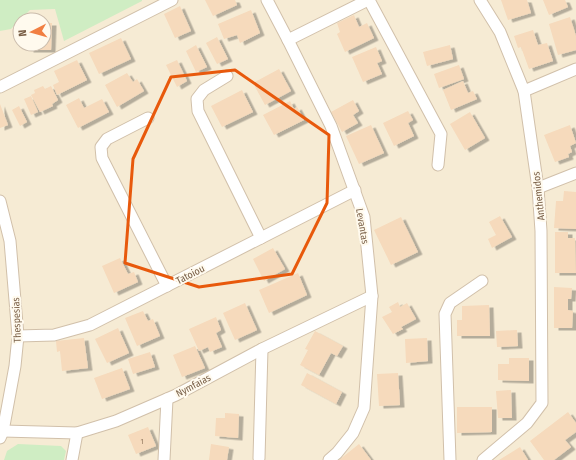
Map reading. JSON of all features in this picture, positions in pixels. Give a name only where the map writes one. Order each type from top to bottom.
[{"type":"street","points":[[0,87],[172,0]]},
{"type":"street","name":"Levantas","points":[[267,0],[331,126],[364,217],[372,296],[364,408],[354,433],[329,460]]},
{"type":"street","points":[[288,40],[369,0],[441,134],[438,165]]},
{"type":"street","name":"Anthemidos","points":[[480,0],[500,32],[524,91],[538,188],[542,230],[542,403],[528,423],[483,460]]},
{"type":"street","points":[[524,91],[576,69]]},
{"type":"street","points":[[227,76],[204,90],[197,99],[198,111],[261,238]]},
{"type":"street","points":[[148,118],[107,139],[101,147],[102,158],[167,286]]},
{"type":"street","points":[[538,188],[576,173]]},
{"type":"street","name":"Tatoiou","points":[[18,336],[54,335],[90,325],[355,190]]},
{"type":"street","name":"Thespesias","points":[[0,201],[10,241],[18,336],[15,366],[1,435]]},
{"type":"street","points":[[450,460],[445,314],[450,302],[482,281]]},
{"type":"street","name":"Nymfaias","points":[[1,435],[77,433],[116,421],[167,399],[262,349],[372,296]]},
{"type":"street","points":[[259,458],[262,349]]},
{"type":"street","points":[[164,460],[167,399]]},
{"type":"street","points":[[72,460],[77,433]]},
{"type":"highlighted area","points":[[235,70],[329,135],[327,203],[292,274],[199,287],[125,263],[133,159],[171,77]]},
{"type":"shaded area","points":[[0,0],[576,0],[576,460],[0,460]]},
{"type":"green space","points":[[0,0],[142,0],[64,41],[55,9],[12,12],[12,28],[0,31]]},
{"type":"green space","points":[[18,444],[61,446],[66,451],[64,460],[4,460],[7,451]]},
{"type":"building","points":[[205,0],[235,0],[237,5],[213,16]]},
{"type":"building","points":[[501,0],[527,0],[531,13],[508,20]]},
{"type":"building","points":[[543,0],[565,0],[568,7],[549,15]]},
{"type":"building","points":[[180,6],[191,31],[175,38],[164,14]]},
{"type":"building","points":[[251,10],[260,33],[240,43],[237,35],[224,39],[218,24]]},
{"type":"building","points":[[354,15],[359,27],[367,23],[374,38],[345,52],[337,34],[340,32],[337,23]]},
{"type":"building","points":[[570,17],[576,36],[576,50],[558,55],[549,24]]},
{"type":"building","points":[[533,30],[538,45],[547,43],[553,61],[529,69],[521,47],[518,48],[514,36]]},
{"type":"building","points":[[217,37],[228,59],[217,64],[206,43]]},
{"type":"building","points":[[121,38],[131,59],[99,74],[89,53]]},
{"type":"building","points":[[196,45],[207,67],[196,72],[186,51]]},
{"type":"building","points":[[450,45],[453,59],[427,66],[423,52]]},
{"type":"building","points":[[376,47],[382,61],[377,63],[382,74],[363,82],[352,57]]},
{"type":"building","points":[[77,60],[87,80],[57,95],[53,85],[59,82],[54,71]]},
{"type":"building","points":[[177,60],[187,81],[177,87],[166,65]]},
{"type":"building","points":[[459,65],[464,79],[439,88],[434,74]]},
{"type":"building","points":[[279,69],[291,91],[265,105],[253,83]]},
{"type":"building","points":[[127,73],[133,82],[137,79],[144,91],[117,107],[105,85]]},
{"type":"building","points":[[463,81],[468,93],[473,91],[477,99],[451,110],[443,90]]},
{"type":"building","points":[[43,86],[45,89],[51,86],[58,100],[52,104],[53,106],[40,112],[31,95],[35,93],[34,90]]},
{"type":"building","points":[[242,90],[253,112],[222,127],[211,106]]},
{"type":"building","points":[[31,96],[38,112],[31,115],[24,99]]},
{"type":"building","points":[[79,98],[84,108],[102,99],[109,112],[78,128],[66,105]]},
{"type":"building","points":[[353,100],[359,111],[353,115],[358,123],[342,132],[331,112]]},
{"type":"building","points":[[290,101],[294,109],[297,107],[304,120],[274,135],[263,115]]},
{"type":"building","points":[[0,104],[8,125],[0,128]]},
{"type":"building","points":[[19,106],[27,122],[20,126],[12,110]]},
{"type":"building","points":[[408,111],[413,120],[408,123],[414,136],[394,146],[383,123]]},
{"type":"building","points":[[470,112],[485,138],[465,150],[450,124]]},
{"type":"building","points":[[371,125],[384,153],[359,164],[346,136]]},
{"type":"building","points":[[570,125],[576,143],[570,146],[572,152],[568,154],[569,157],[555,162],[544,135]]},
{"type":"building","points":[[564,191],[576,192],[576,229],[554,228],[556,201],[563,201]]},
{"type":"building","points":[[500,216],[512,237],[492,248],[488,239],[496,235],[489,222]]},
{"type":"building","points":[[401,217],[418,252],[391,265],[374,230]]},
{"type":"building","points":[[555,232],[568,232],[568,238],[575,238],[576,273],[555,273]]},
{"type":"building","points":[[273,248],[285,269],[264,281],[253,259]]},
{"type":"building","points":[[120,258],[128,274],[134,272],[138,282],[114,293],[102,266]]},
{"type":"building","points":[[298,273],[307,295],[269,313],[259,290]]},
{"type":"building","points":[[554,287],[572,288],[571,299],[568,299],[568,310],[573,311],[572,328],[554,328]]},
{"type":"building","points":[[398,302],[400,307],[407,303],[416,319],[401,327],[403,329],[393,334],[382,317],[392,312],[389,307]]},
{"type":"building","points":[[245,303],[257,330],[235,340],[223,313]]},
{"type":"building","points":[[489,305],[490,336],[457,336],[457,320],[462,320],[462,306]]},
{"type":"building","points":[[143,311],[148,321],[153,319],[160,336],[137,346],[125,318]]},
{"type":"building","points":[[216,317],[221,330],[216,333],[222,347],[210,352],[208,347],[199,351],[189,329]]},
{"type":"building","points":[[118,328],[129,353],[107,363],[95,339]]},
{"type":"building","points":[[517,330],[518,346],[497,347],[496,331]]},
{"type":"building","points":[[315,331],[343,346],[337,356],[331,353],[319,375],[300,365],[308,350],[305,349]]},
{"type":"building","points":[[84,338],[88,368],[62,371],[60,351],[57,352],[56,341]]},
{"type":"building","points":[[427,338],[428,361],[406,363],[405,339]]},
{"type":"building","points":[[195,346],[205,368],[182,377],[173,355]]},
{"type":"building","points":[[150,352],[155,367],[133,374],[128,359]]},
{"type":"building","points":[[509,358],[529,358],[529,381],[498,380],[498,364],[509,364]]},
{"type":"building","points":[[122,368],[130,389],[102,399],[94,378]]},
{"type":"building","points":[[307,373],[342,392],[336,404],[301,385]]},
{"type":"building","points":[[398,373],[400,405],[379,406],[377,374]]},
{"type":"building","points":[[511,390],[512,418],[498,418],[496,391]]},
{"type":"building","points":[[457,407],[492,407],[492,432],[457,433]]},
{"type":"building","points":[[568,412],[576,423],[576,432],[565,440],[571,447],[554,460],[544,460],[530,441]]},
{"type":"building","points":[[225,413],[239,414],[238,438],[215,436],[216,418],[225,418]]},
{"type":"building","points":[[148,427],[156,446],[136,454],[128,435]]},
{"type":"building","points":[[211,444],[229,447],[227,460],[209,460]]},
{"type":"building","points":[[359,444],[371,460],[339,460]]},
{"type":"building","points":[[520,447],[528,460],[499,460]]}]
